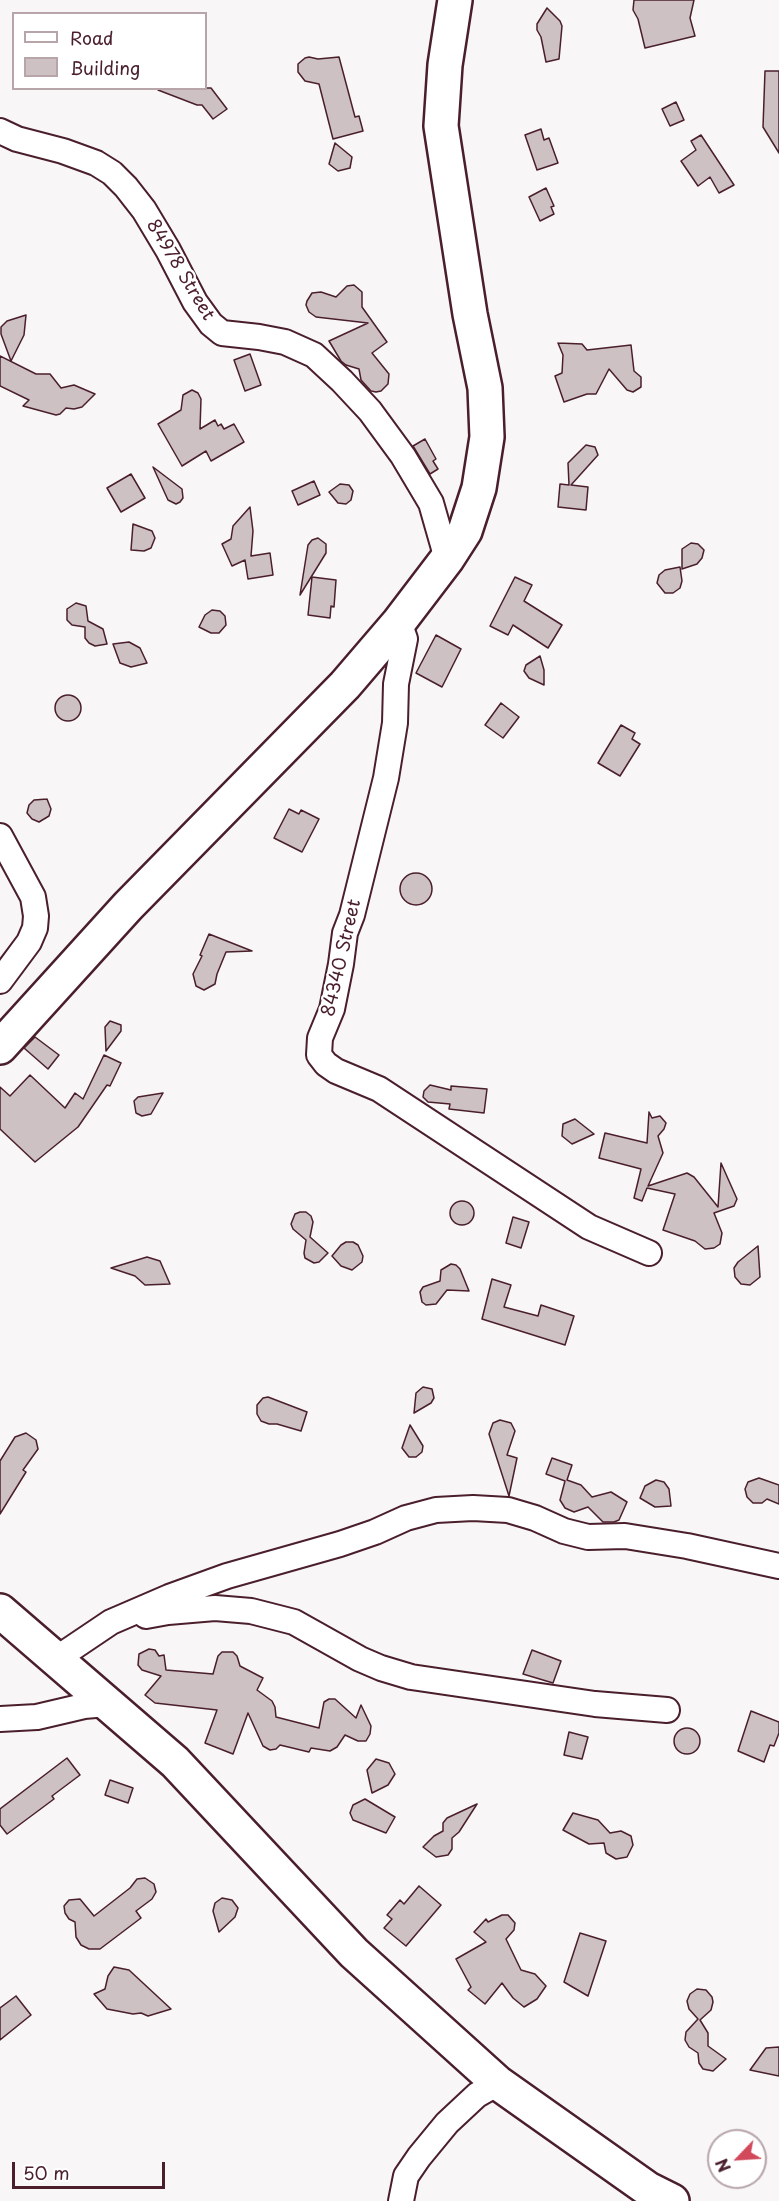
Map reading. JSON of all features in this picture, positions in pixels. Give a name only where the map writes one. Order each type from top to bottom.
[{"type":"street","points":[[0,1047],[128,906],[345,685],[399,622],[447,559],[465,531],[479,488],[487,437],[485,388],[466,291],[441,126],[445,65],[455,0]]},
{"type":"street","name":"84978 Street","points":[[0,131],[17,139],[96,162],[112,173],[144,210],[168,249],[195,302],[211,324],[222,333],[285,342],[314,355],[342,381],[370,411],[390,438],[431,503],[447,559]]},
{"type":"street","name":"84340 Street","points":[[399,622],[405,639],[396,684],[395,723],[386,778],[352,915],[345,933],[332,1009],[320,1038],[319,1055],[336,1071],[380,1089],[589,1227],[649,1253]]},
{"type":"street","points":[[0,836],[33,897],[36,916],[35,928],[29,942],[0,981]]},
{"type":"street","points":[[56,1659],[111,1622],[169,1597],[227,1575],[339,1544],[375,1532],[406,1518],[436,1510],[474,1508],[508,1510],[535,1518],[564,1531],[588,1537],[625,1536],[687,1546],[779,1566]]},
{"type":"street","points":[[111,1622],[168,1612],[215,1608],[251,1611],[294,1622],[360,1659],[411,1677],[595,1704],[667,1710]]},
{"type":"street","points":[[0,1611],[175,1762],[354,1953],[498,2083],[648,2189],[672,2201]]},
{"type":"street","points":[[0,1719],[37,1717],[84,1706],[107,1704]]},
{"type":"street","points":[[401,2201],[406,2176],[447,2122],[477,2095],[498,2083]]},
{"type":"building","points":[[634,0],[694,0],[690,18],[695,36],[645,48],[638,19],[633,10]]},
{"type":"building","points":[[547,8],[562,26],[559,59],[546,62],[537,24]]},
{"type":"building","points":[[309,57],[318,59],[339,57],[355,117],[359,116],[363,131],[333,139],[319,84],[305,81],[298,72],[298,64]]},
{"type":"building","points":[[765,71],[779,71],[779,153],[763,127]]},
{"type":"building","points":[[211,88],[227,109],[213,119],[202,105],[158,90],[207,90]]},
{"type":"building","points":[[676,102],[684,120],[670,126],[662,109]]},
{"type":"building","points":[[541,129],[544,140],[549,138],[558,163],[537,170],[525,135]]},
{"type":"building","points":[[701,135],[734,185],[719,193],[710,177],[698,186],[681,161],[696,150],[691,141]]},
{"type":"building","points":[[335,143],[352,157],[350,168],[338,171],[329,164]]},
{"type":"building","points":[[546,188],[554,206],[551,207],[554,214],[540,221],[529,197]]},
{"type":"building","points":[[354,285],[362,292],[362,307],[387,342],[372,353],[389,374],[388,384],[381,391],[371,391],[361,380],[359,369],[341,361],[329,341],[368,323],[316,317],[309,312],[306,305],[312,293],[321,292],[336,297],[347,286]]},
{"type":"building","points":[[26,315],[24,335],[11,361],[1,334],[1,327],[7,321]]},
{"type":"building","points":[[558,343],[582,344],[587,350],[631,345],[634,371],[641,377],[641,387],[633,392],[627,390],[609,369],[596,394],[587,394],[564,402],[555,376],[562,373],[563,355]]},
{"type":"building","points":[[250,354],[261,385],[245,391],[234,360]]},
{"type":"building","points":[[0,356],[36,374],[50,374],[61,388],[74,385],[95,394],[82,407],[66,408],[56,415],[23,406],[29,400],[0,386]]},
{"type":"building","points":[[192,390],[198,393],[201,399],[200,429],[215,420],[218,426],[221,424],[224,429],[234,424],[244,442],[211,461],[206,451],[182,466],[158,424],[181,410],[183,395]]},
{"type":"building","points":[[425,439],[436,459],[433,461],[438,469],[430,474],[413,446]]},
{"type":"building","points":[[586,445],[595,447],[598,455],[571,485],[588,487],[586,510],[558,507],[560,484],[569,485],[568,463]]},
{"type":"building","points":[[153,467],[182,489],[183,498],[180,502],[176,504],[168,500]]},
{"type":"building","points":[[131,474],[145,498],[121,512],[107,488]]},
{"type":"building","points":[[314,481],[320,495],[298,505],[292,491]]},
{"type":"building","points":[[340,484],[349,485],[353,491],[351,500],[346,504],[338,503],[329,492]]},
{"type":"building","points":[[250,507],[253,531],[251,556],[270,553],[273,575],[248,579],[245,560],[232,566],[222,544],[231,539],[233,526]]},
{"type":"building","points":[[133,524],[152,531],[155,538],[151,548],[144,551],[131,550]]},
{"type":"building","points":[[318,538],[326,544],[326,553],[300,595],[308,545],[312,540]]},
{"type":"building","points":[[691,543],[698,544],[704,550],[702,558],[697,564],[682,569],[682,549]]},
{"type":"building","points":[[680,567],[682,581],[680,588],[673,593],[665,593],[657,583],[659,575],[665,570]]},
{"type":"building","points":[[312,577],[336,580],[334,607],[331,606],[330,618],[308,615]]},
{"type":"building","points":[[515,577],[532,585],[524,601],[562,625],[548,648],[513,625],[508,635],[490,626]]},
{"type":"building","points":[[76,603],[86,606],[88,621],[103,629],[107,644],[95,646],[89,643],[85,638],[85,627],[72,625],[67,620],[67,609]]},
{"type":"building","points":[[212,610],[220,611],[225,616],[226,625],[219,633],[211,633],[199,627],[205,615]]},
{"type":"building","points":[[436,635],[461,649],[442,687],[416,673]]},
{"type":"building","points":[[129,642],[140,648],[147,663],[131,667],[120,663],[113,644]]},
{"type":"building","points":[[540,656],[544,670],[544,685],[529,678],[524,671],[526,665]]},
{"type":"building","points":[[68,695],[77,699],[81,708],[77,717],[68,721],[59,717],[55,708],[59,699]]},
{"type":"building","points":[[501,703],[519,717],[503,738],[485,725]]},
{"type":"building","points":[[621,725],[635,733],[632,739],[640,744],[620,776],[598,763]]},
{"type":"building","points":[[47,799],[51,809],[49,816],[39,822],[32,819],[27,813],[29,805],[34,800]]},
{"type":"building","points":[[289,809],[299,814],[301,810],[319,819],[302,852],[274,838]]},
{"type":"building","points":[[416,873],[428,877],[432,889],[428,901],[416,905],[404,901],[400,889],[404,877]]},
{"type":"building","points":[[209,934],[252,951],[226,952],[215,984],[204,990],[196,986],[193,974]]},
{"type":"building","points":[[110,1021],[121,1025],[121,1031],[106,1051],[105,1027]]},
{"type":"building","points":[[35,1037],[59,1055],[48,1069],[24,1048]]},
{"type":"building","points":[[104,1055],[121,1063],[110,1086],[107,1085],[78,1127],[35,1162],[0,1129],[0,1087],[10,1096],[30,1075],[65,1108],[75,1093],[83,1099]]},
{"type":"building","points":[[430,1085],[451,1090],[451,1086],[487,1089],[484,1113],[449,1109],[450,1104],[428,1102],[423,1097],[424,1091]]},
{"type":"building","points":[[163,1093],[151,1114],[142,1116],[136,1113],[134,1101],[138,1097]]},
{"type":"building","points":[[649,1112],[652,1118],[660,1116],[666,1123],[658,1136],[663,1153],[648,1186],[687,1173],[694,1177],[718,1207],[721,1163],[737,1199],[734,1206],[714,1213],[722,1233],[720,1244],[714,1248],[705,1249],[695,1241],[663,1230],[675,1194],[647,1188],[642,1201],[634,1198],[641,1169],[599,1158],[605,1133],[647,1143]]},
{"type":"building","points":[[575,1119],[594,1134],[572,1144],[562,1136],[563,1124]]},
{"type":"building","points":[[462,1201],[467,1202],[473,1208],[473,1218],[467,1224],[462,1225],[457,1224],[451,1218],[450,1213],[451,1208],[457,1202]]},
{"type":"building","points":[[306,1212],[311,1216],[313,1222],[310,1237],[328,1253],[319,1262],[314,1263],[305,1258],[306,1240],[293,1229],[291,1224],[295,1214]]},
{"type":"building","points":[[513,1217],[529,1222],[521,1248],[506,1243]]},
{"type":"building","points":[[346,1242],[358,1245],[363,1256],[362,1262],[352,1270],[341,1266],[332,1256]]},
{"type":"building","points":[[758,1246],[760,1277],[750,1285],[741,1284],[735,1277],[734,1268]]},
{"type":"building","points":[[147,1257],[160,1261],[170,1284],[145,1285],[135,1276],[111,1268]]},
{"type":"building","points":[[451,1264],[460,1269],[469,1291],[447,1290],[436,1304],[426,1305],[422,1302],[420,1292],[423,1287],[440,1281],[441,1270]]},
{"type":"building","points":[[492,1279],[511,1285],[504,1307],[538,1316],[541,1305],[574,1316],[565,1345],[482,1319]]},
{"type":"building","points":[[423,1387],[432,1389],[434,1398],[431,1403],[414,1413],[416,1393]]},
{"type":"building","points":[[268,1397],[307,1412],[301,1431],[261,1421],[257,1414],[257,1405],[263,1398]]},
{"type":"building","points":[[500,1420],[511,1423],[515,1431],[507,1455],[517,1458],[509,1496],[489,1434],[493,1423]]},
{"type":"building","points":[[410,1425],[423,1446],[422,1452],[416,1457],[409,1457],[402,1448]]},
{"type":"building","points":[[26,1433],[36,1440],[38,1449],[23,1470],[26,1472],[0,1514],[0,1461],[15,1437]]},
{"type":"building","points":[[552,1458],[572,1465],[567,1480],[581,1485],[592,1497],[611,1492],[627,1502],[619,1520],[603,1522],[588,1507],[574,1512],[565,1508],[560,1500],[565,1481],[546,1474]]},
{"type":"building","points":[[759,1478],[779,1485],[779,1504],[767,1499],[762,1503],[753,1503],[747,1497],[745,1489],[748,1482]]},
{"type":"building","points":[[656,1480],[664,1482],[669,1489],[671,1506],[655,1507],[640,1498],[645,1486]]},
{"type":"building","points":[[149,1649],[155,1650],[159,1656],[164,1655],[166,1670],[213,1674],[218,1656],[222,1652],[233,1652],[240,1666],[263,1678],[257,1690],[272,1701],[276,1717],[319,1728],[324,1702],[335,1699],[356,1718],[361,1705],[371,1726],[370,1734],[366,1741],[358,1741],[345,1735],[337,1747],[330,1751],[311,1748],[309,1752],[280,1745],[270,1750],[263,1746],[248,1713],[233,1754],[205,1743],[217,1710],[155,1703],[145,1695],[161,1676],[142,1670],[138,1665],[139,1654]]},
{"type":"building","points":[[532,1650],[561,1661],[553,1683],[523,1674]]},
{"type":"building","points":[[751,1711],[779,1722],[779,1733],[774,1746],[770,1745],[764,1762],[738,1751]]},
{"type":"building","points":[[687,1728],[696,1732],[700,1741],[696,1750],[687,1754],[678,1750],[674,1741],[678,1732]]},
{"type":"building","points":[[569,1732],[588,1737],[582,1759],[564,1755]]},
{"type":"building","points":[[67,1758],[80,1775],[52,1796],[54,1799],[7,1834],[0,1825],[0,1809]]},
{"type":"building","points":[[376,1759],[389,1763],[395,1774],[388,1785],[372,1793],[367,1770]]},
{"type":"building","points":[[110,1780],[133,1788],[128,1803],[105,1795]]},
{"type":"building","points":[[365,1799],[395,1817],[386,1833],[353,1820],[350,1813],[353,1805]]},
{"type":"building","points":[[477,1804],[459,1832],[452,1838],[452,1849],[448,1855],[436,1857],[423,1847],[443,1831],[443,1823],[447,1818]]},
{"type":"building","points":[[573,1813],[598,1820],[610,1833],[621,1831],[631,1836],[633,1845],[627,1857],[616,1859],[606,1853],[604,1843],[589,1844],[563,1830]]},
{"type":"building","points":[[145,1878],[154,1884],[156,1892],[152,1899],[136,1911],[141,1918],[100,1949],[89,1949],[81,1945],[76,1937],[75,1922],[65,1913],[64,1906],[69,1900],[80,1899],[94,1916],[130,1888],[137,1879]]},
{"type":"building","points":[[419,1886],[441,1905],[406,1946],[384,1928],[392,1919],[387,1915],[400,1900],[404,1904]]},
{"type":"building","points":[[222,1898],[232,1900],[238,1908],[235,1917],[219,1932],[213,1911],[215,1903]]},
{"type":"building","points":[[502,1915],[508,1915],[515,1923],[514,1930],[506,1939],[521,1970],[535,1974],[546,1986],[537,1999],[524,2007],[513,1998],[502,1983],[485,2004],[468,1990],[471,1987],[456,1959],[486,1942],[474,1932],[486,1919],[488,1922]]},
{"type":"building","points":[[580,1933],[606,1941],[588,1996],[564,1982]]},
{"type":"building","points":[[114,1967],[129,1970],[171,2009],[148,2016],[107,2009],[94,1994],[105,1989],[108,1976]]},
{"type":"building","points":[[697,1989],[706,1990],[713,2002],[711,2010],[700,2020],[708,2033],[708,2046],[726,2059],[713,2071],[703,2069],[699,2063],[698,2053],[689,2047],[685,2040],[686,2032],[698,2019],[689,2009],[687,2001],[690,1994]]},
{"type":"building","points":[[16,1996],[31,2015],[0,2040],[0,2008]]},
{"type":"building","points":[[779,2047],[779,2076],[750,2070],[766,2048]]}]
